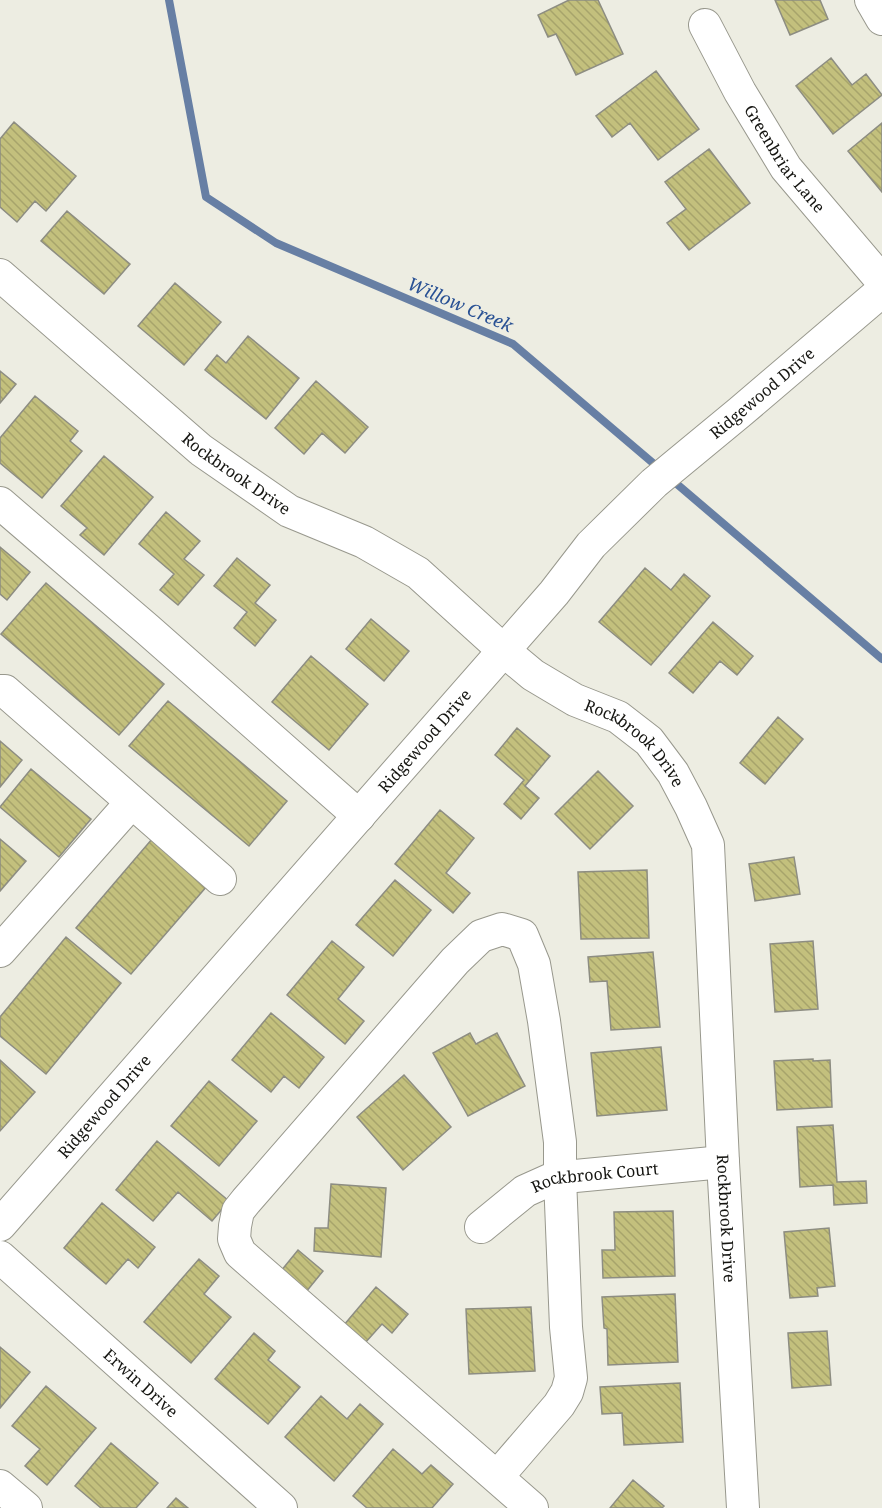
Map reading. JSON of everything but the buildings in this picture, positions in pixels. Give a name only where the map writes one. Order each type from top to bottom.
[{"type":"street","points":[[871,0],[882,19]]},
{"type":"street","name":"Greenbriar Lane","points":[[705,25],[740,92],[786,168],[882,281]]},
{"type":"street","name":"Rockbrook Drive","points":[[0,275],[201,450],[289,511],[364,542],[418,573],[532,675],[575,699],[618,717],[649,741],[673,773],[692,807],[708,845],[743,1508]]},
{"type":"street","name":"Ridgewood Drive","points":[[0,1225],[554,593],[591,545],[654,483],[882,291]]},
{"type":"street","points":[[0,503],[359,816]]},
{"type":"street","points":[[0,691],[5,691],[220,879]]},
{"type":"street","points":[[0,951],[131,802]]},
{"type":"street","points":[[497,1477],[559,1405],[567,1392],[571,1378],[566,1327],[560,1142],[544,1021],[534,964],[522,935],[502,929],[481,936],[455,961],[238,1211],[234,1239],[240,1253],[532,1508]]},
{"type":"street","name":"Rockbrook Court","points":[[481,1227],[525,1191],[554,1178],[723,1162]]},
{"type":"street","name":"Erwin Drive","points":[[0,1257],[281,1508]]},
{"type":"street","points":[[0,1486],[26,1508]]},
{"type":"waterway","name":"Willow Creek","points":[[169,0],[206,197],[276,243],[513,344],[660,469]]},
{"type":"waterway","name":"Willow Creek","points":[[671,479],[882,659]]}]
